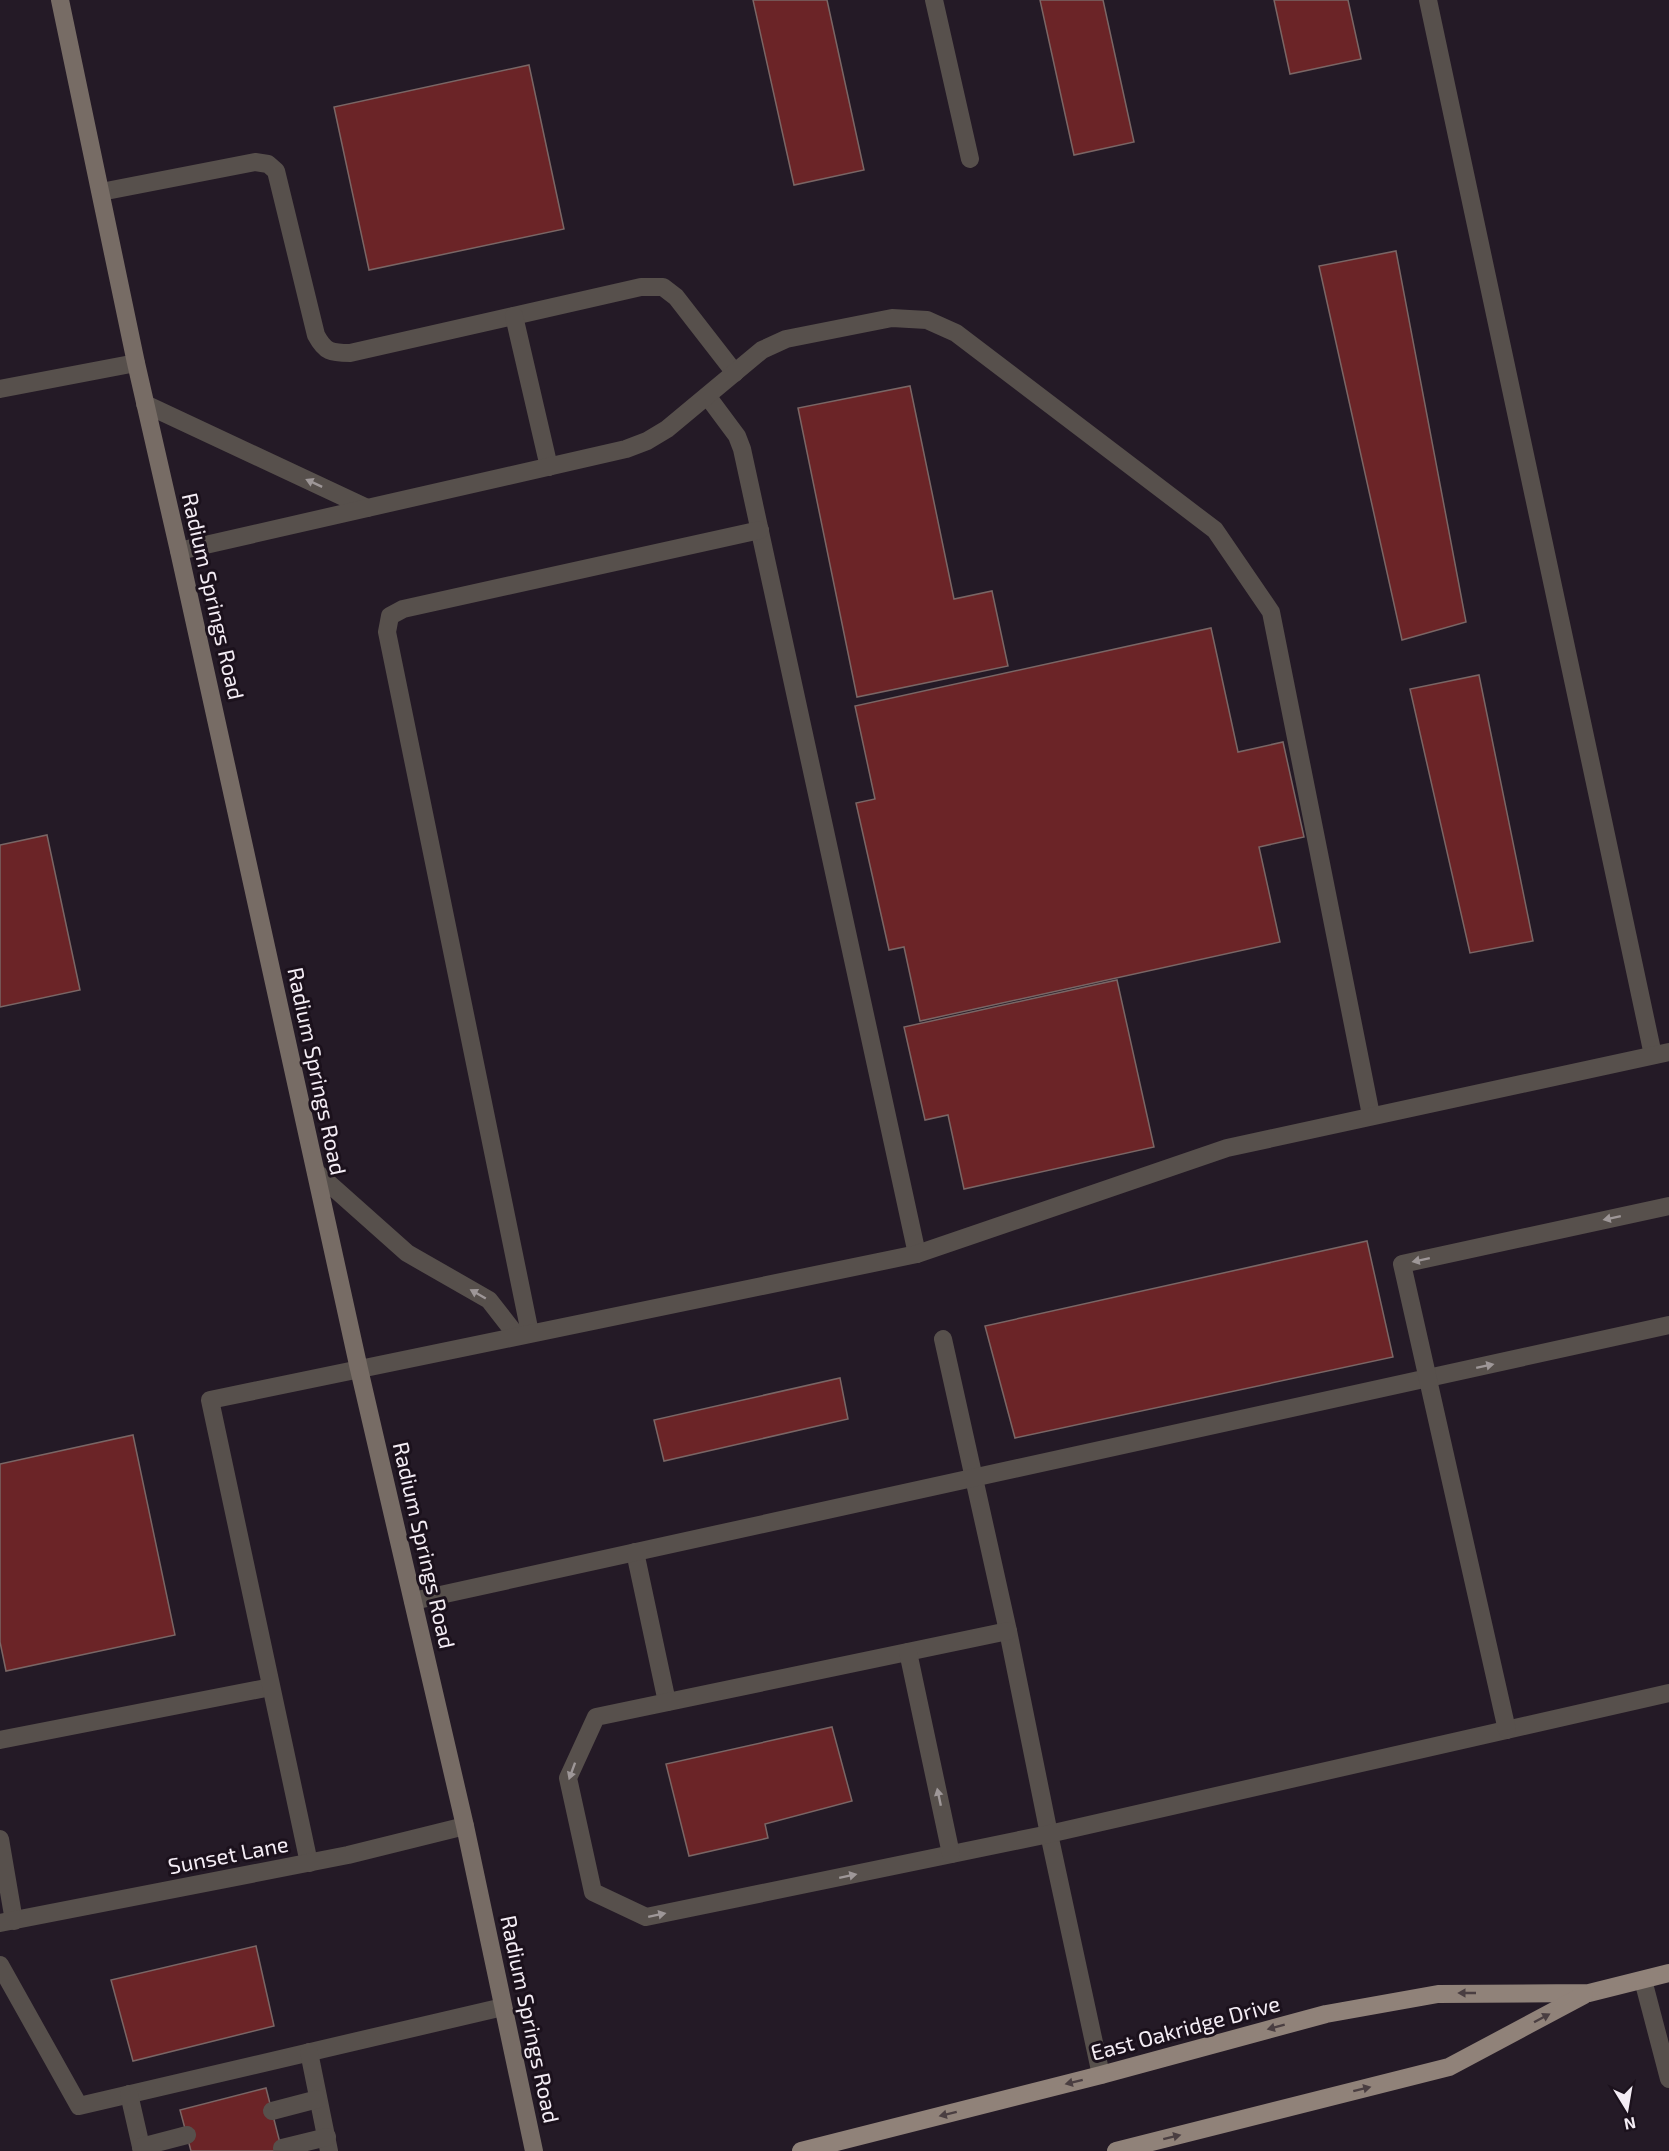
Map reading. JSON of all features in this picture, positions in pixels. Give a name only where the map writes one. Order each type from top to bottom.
[{"type":"main road","name":"Radium Springs Road","points":[[60,0],[145,404],[359,1369],[465,1826],[534,2151]]},
{"type":"main road","name":"East Oakridge Drive","points":[[801,2151],[1101,2075],[1326,2014],[1438,1994],[1588,1993],[1669,1973]]},
{"type":"main road","name":"East Oakridge Drive","points":[[1116,2151],[1449,2067],[1588,1993]]},
{"type":"street","points":[[934,0],[970,159]]},
{"type":"street","points":[[309,1863],[210,1400],[917,1254],[1227,1148],[1661,1054],[1428,0]]},
{"type":"street","points":[[101,192],[255,162],[268,164],[276,171],[316,334],[322,346],[333,353],[350,352],[641,287],[663,287],[676,297],[735,374]]},
{"type":"street","points":[[514,315],[549,467]]},
{"type":"street","points":[[179,551],[626,449],[647,441],[667,429],[762,350],[786,339],[892,318],[927,320],[956,333],[1215,530],[1271,612],[1371,1115]]},
{"type":"street","points":[[0,389],[136,363]]},
{"type":"street","points":[[708,397],[734,430],[740,442],[917,1254]]},
{"type":"street","points":[[145,404],[367,508]]},
{"type":"street","points":[[523,1335],[391,656],[387,632],[390,616],[403,609],[760,530]]},
{"type":"street","points":[[316,1172],[407,1253],[489,1300],[523,1335]]},
{"type":"street","points":[[1507,1730],[1402,1264],[1669,1206]]},
{"type":"street","points":[[413,1601],[1669,1325]]},
{"type":"street","points":[[943,1339],[1008,1631],[1101,2075]]},
{"type":"street","points":[[635,1552],[667,1702]]},
{"type":"street","points":[[1008,1631],[596,1717],[568,1778],[593,1892],[646,1917],[1049,1834],[1669,1693]]},
{"type":"street","points":[[908,1652],[951,1854]]},
{"type":"street","points":[[0,1740],[271,1687]]},
{"type":"street","name":"Sunset Lane","points":[[7,1922],[309,1863],[465,1826]]},
{"type":"street","points":[[0,1839],[7,1922]]},
{"type":"street","points":[[0,1965],[79,2106],[503,2007]]},
{"type":"street","points":[[1643,1980],[1669,2079]]},
{"type":"street","points":[[282,2148],[328,2144],[309,2052]]},
{"type":"street","points":[[129,2094],[141,2149],[187,2135]]},
{"type":"street","points":[[272,2110],[318,2099]]},
{"type":"building","points":[[753,0],[827,0],[864,170],[794,185]]},
{"type":"building","points":[[1040,0],[1103,0],[1134,142],[1074,155]]},
{"type":"building","points":[[1274,0],[1348,0],[1361,59],[1290,74]]},
{"type":"building","points":[[529,65],[564,229],[369,270],[334,107]]},
{"type":"building","points":[[1396,251],[1466,622],[1402,640],[1319,266]]},
{"type":"building","points":[[910,386],[954,599],[992,591],[1008,666],[857,697],[798,408]]},
{"type":"building","points":[[1211,628],[1238,752],[1283,742],[1304,837],[1259,847],[1280,942],[920,1021],[904,947],[889,950],[856,803],[875,799],[855,706]]},
{"type":"building","points":[[1479,675],[1533,941],[1470,953],[1410,689]]},
{"type":"building","points":[[47,835],[80,990],[0,1007],[0,845]]},
{"type":"building","points":[[1117,980],[1154,1147],[964,1189],[948,1115],[925,1120],[904,1027]]},
{"type":"building","points":[[1367,1241],[1393,1357],[1015,1438],[985,1326]]},
{"type":"building","points":[[840,1378],[848,1419],[664,1461],[654,1420]]},
{"type":"building","points":[[133,1435],[175,1635],[6,1671],[0,1642],[0,1464]]},
{"type":"building","points":[[832,1727],[852,1801],[765,1824],[768,1838],[689,1856],[666,1764]]},
{"type":"building","points":[[256,1946],[274,2026],[133,2061],[111,1980]]},
{"type":"building","points":[[266,2088],[282,2151],[191,2151],[180,2110]]}]
